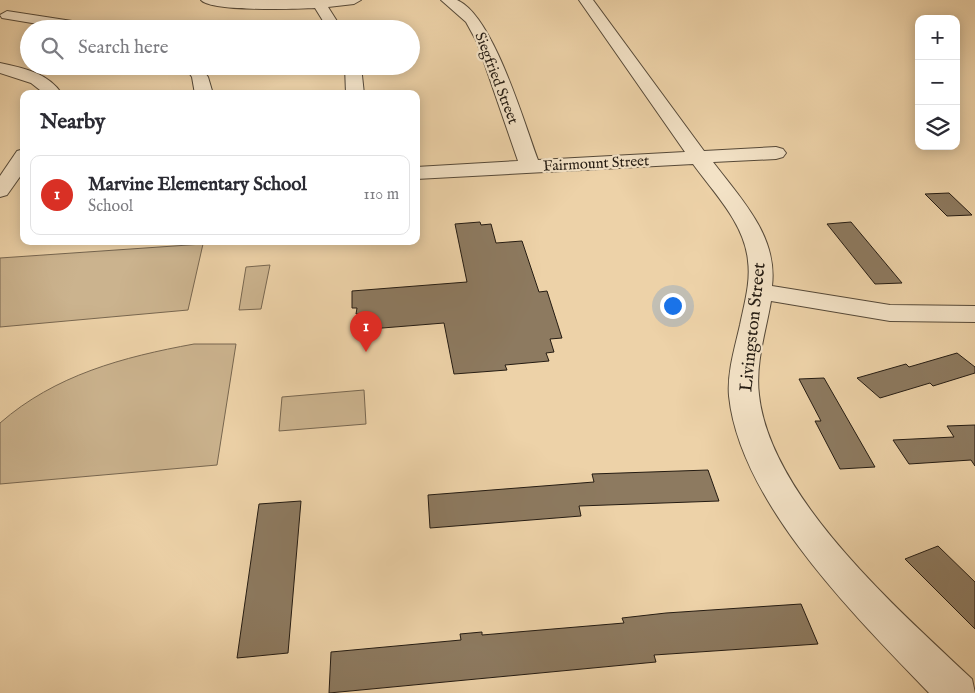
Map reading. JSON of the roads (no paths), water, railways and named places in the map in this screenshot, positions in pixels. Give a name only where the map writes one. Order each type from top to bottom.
[{"type":"street","points":[[208,0],[262,6],[320,5],[354,0]]},
{"type":"street","name":"Siegfried Street","points":[[448,0],[472,20],[482,36],[530,167]]},
{"type":"street","name":"Livingston Street","points":[[586,0],[698,157],[754,240],[761,267],[759,291],[745,361],[744,395],[747,423],[767,470],[807,530],[835,564],[957,693]]},
{"type":"street","points":[[320,5],[329,20]]},
{"type":"street","points":[[10,10],[56,20]]},
{"type":"street","points":[[0,68],[20,74]]},
{"type":"street","points":[[22,75],[45,84],[50,90]]},
{"type":"street","points":[[199,75],[203,90]]},
{"type":"street","points":[[354,75],[355,90]]},
{"type":"street","name":"Fairmount Street","points":[[420,173],[776,153]]},
{"type":"street","points":[[0,190],[20,161]]},
{"type":"street","points":[[0,196],[20,194]]},
{"type":"street","points":[[759,291],[883,312],[928,315],[975,314]]},
{"type":"place","name":"Marvine Elementary School","points":[[366,352]]}]
